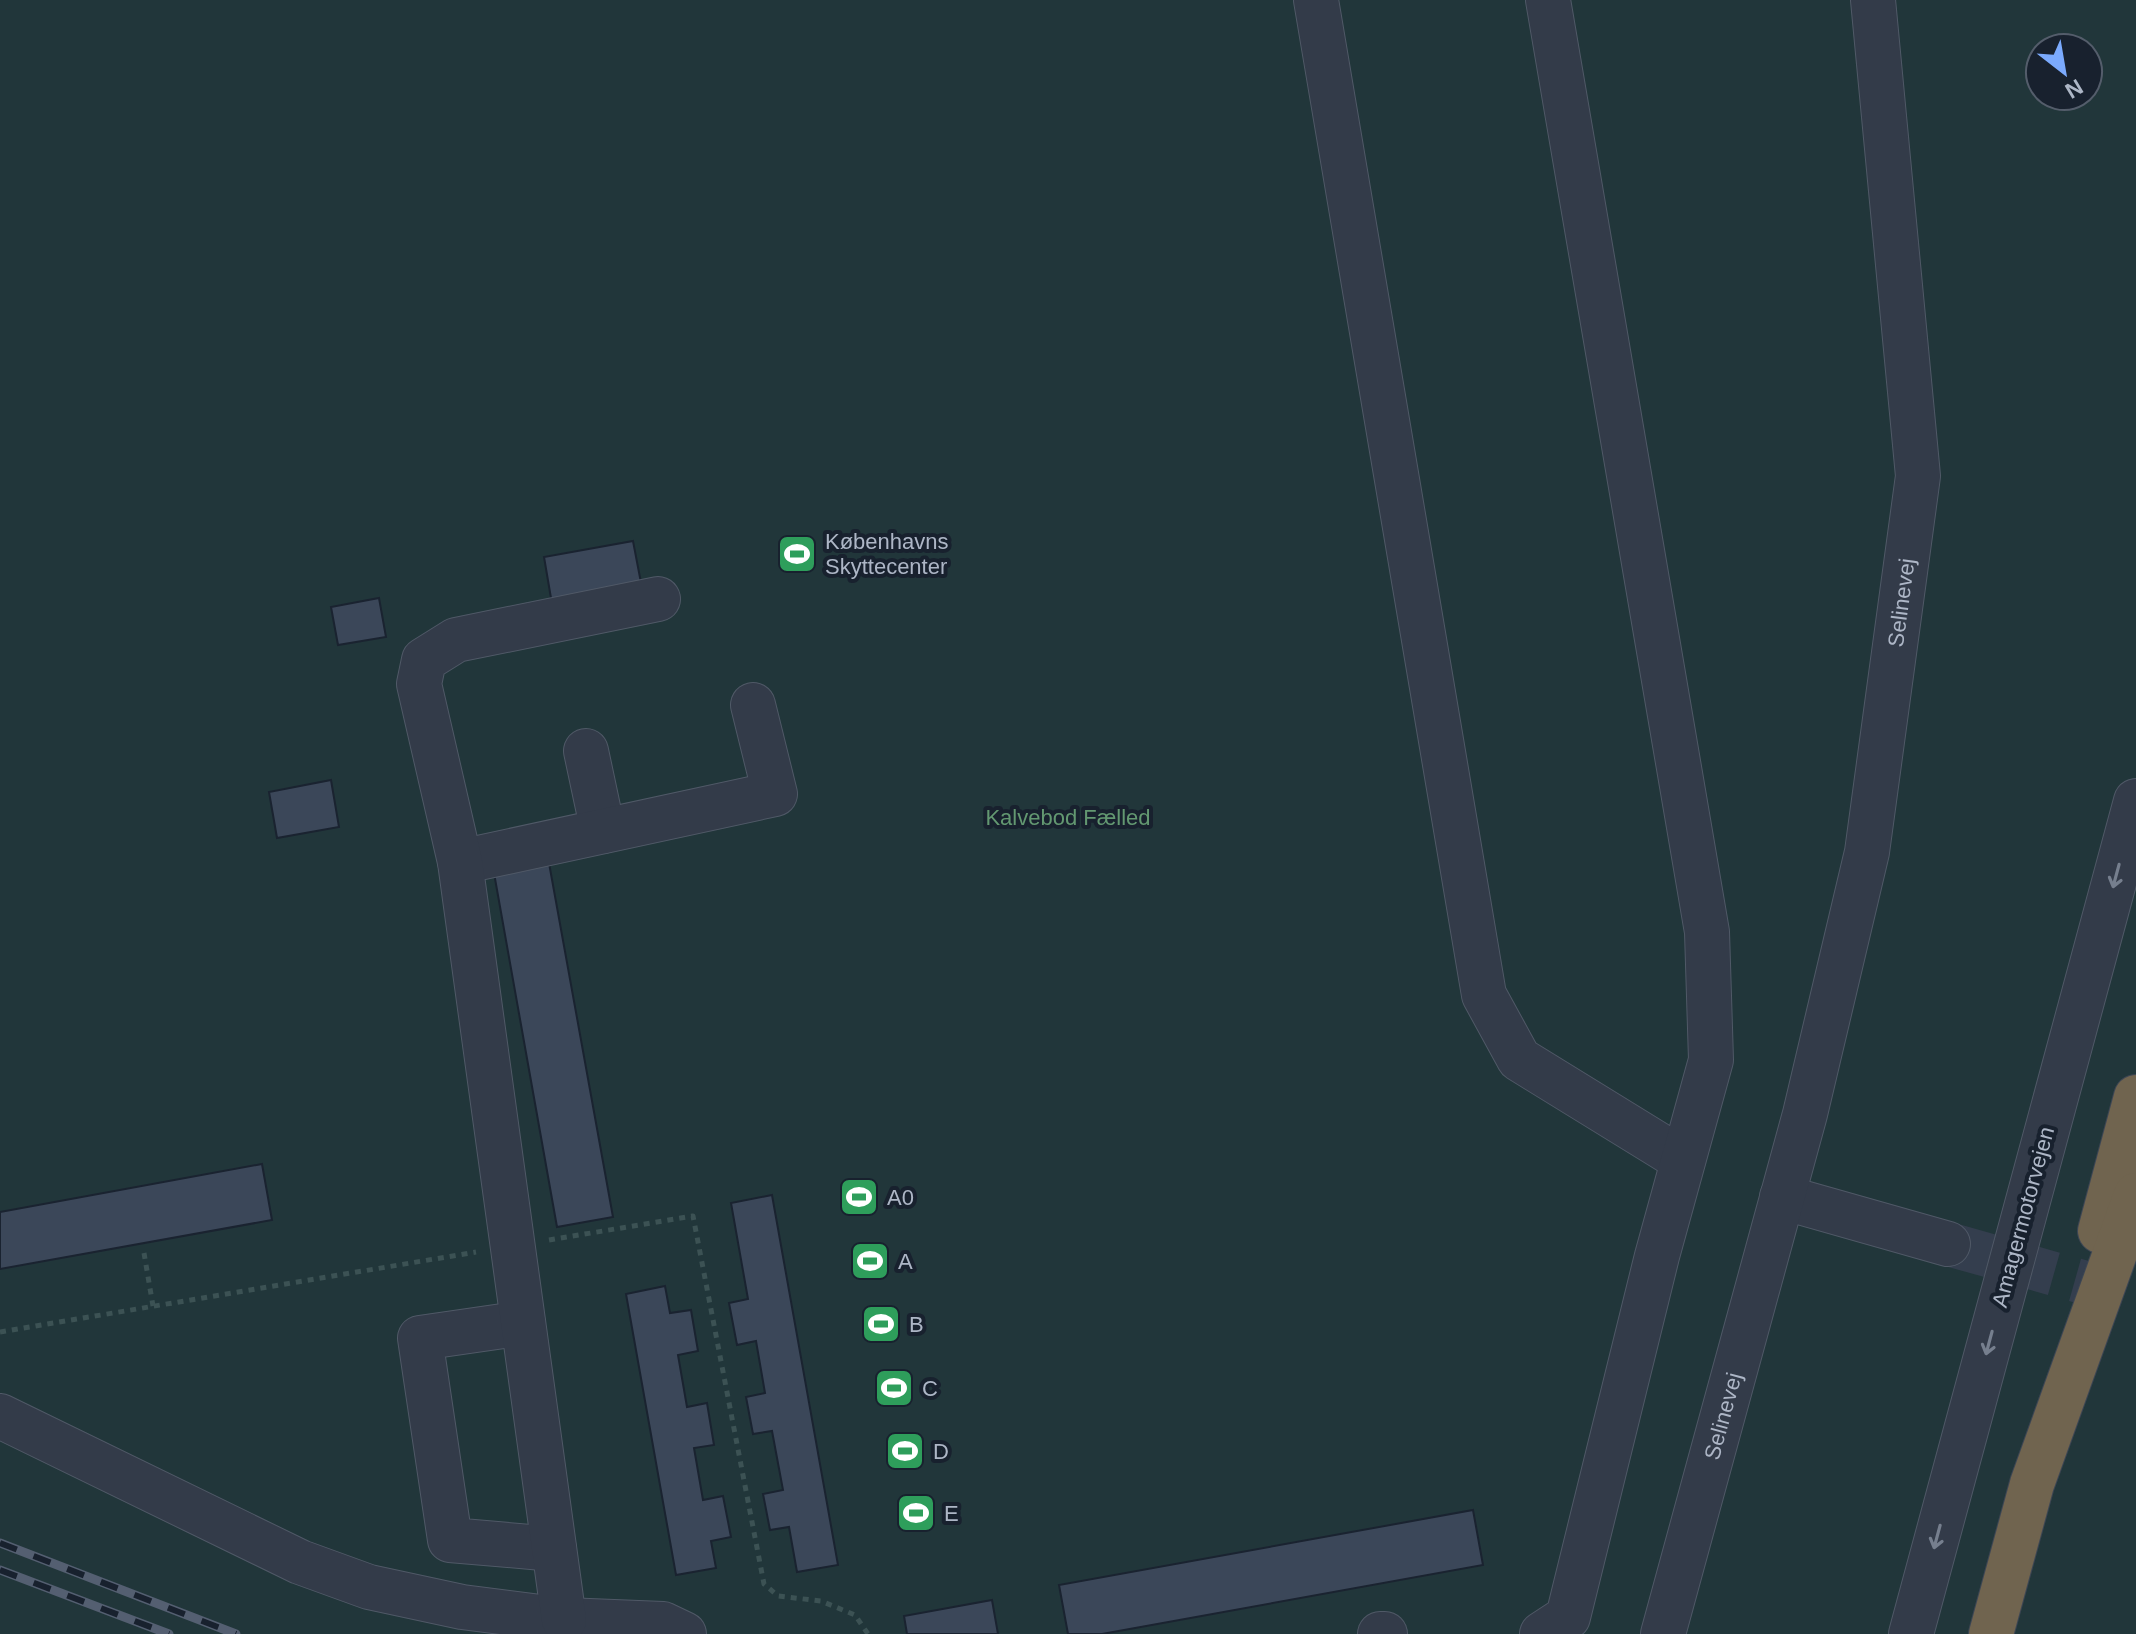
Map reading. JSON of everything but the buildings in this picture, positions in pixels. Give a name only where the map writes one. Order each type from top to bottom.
[{"type":"highway","points":[[1991,1634],[2136,1097]]},
{"type":"highway","points":[[2032,1484],[2136,1195]]},
{"type":"street","points":[[1316,0],[1484,995],[1519,1059],[1683,1160]]},
{"type":"street","points":[[1542,1634],[1568,1617],[1657,1256],[1711,1060],[1707,932],[1548,0]]},
{"type":"street","name":"Selinevej","points":[[1663,1634],[1805,1114],[1867,852],[1918,476],[1873,0]]},
{"type":"street","points":[[564,1620],[460,862],[419,684],[424,660],[456,640],[658,599]]},
{"type":"street","points":[[460,862],[775,794],[753,705]]},
{"type":"street","points":[[586,751],[603,831]]},
{"type":"street","name":"Amagermotorvejen","points":[[1911,1634],[2136,801]]},
{"type":"street","points":[[1782,1197],[1948,1244]]},
{"type":"street","points":[[523,1323],[420,1338],[450,1540],[554,1549]]},
{"type":"street","points":[[0,1416],[300,1562],[355,1582],[462,1607],[564,1620],[663,1624],[684,1634]]},
{"type":"path","points":[[144,1253],[153,1306]]},
{"type":"green space","name":"Kalvebod Fælled","points":[[0,0],[2136,0],[2136,1634],[0,1634]]},
{"type":"tunnel","points":[[1948,1244],[2136,1297]]},
{"type":"railway","points":[[0,1543],[236,1634]]},
{"type":"railway","points":[[0,1570],[169,1634]]},
{"type":"place","name":"Københavns Skyttecenter","points":[[797,554]]},
{"type":"place","name":"A0","points":[[859,1197]]},
{"type":"place","name":"A","points":[[870,1261]]},
{"type":"place","name":"B","points":[[881,1324]]},
{"type":"place","name":"C","points":[[894,1388]]},
{"type":"place","name":"D","points":[[905,1451]]},
{"type":"place","name":"E","points":[[916,1513]]}]
